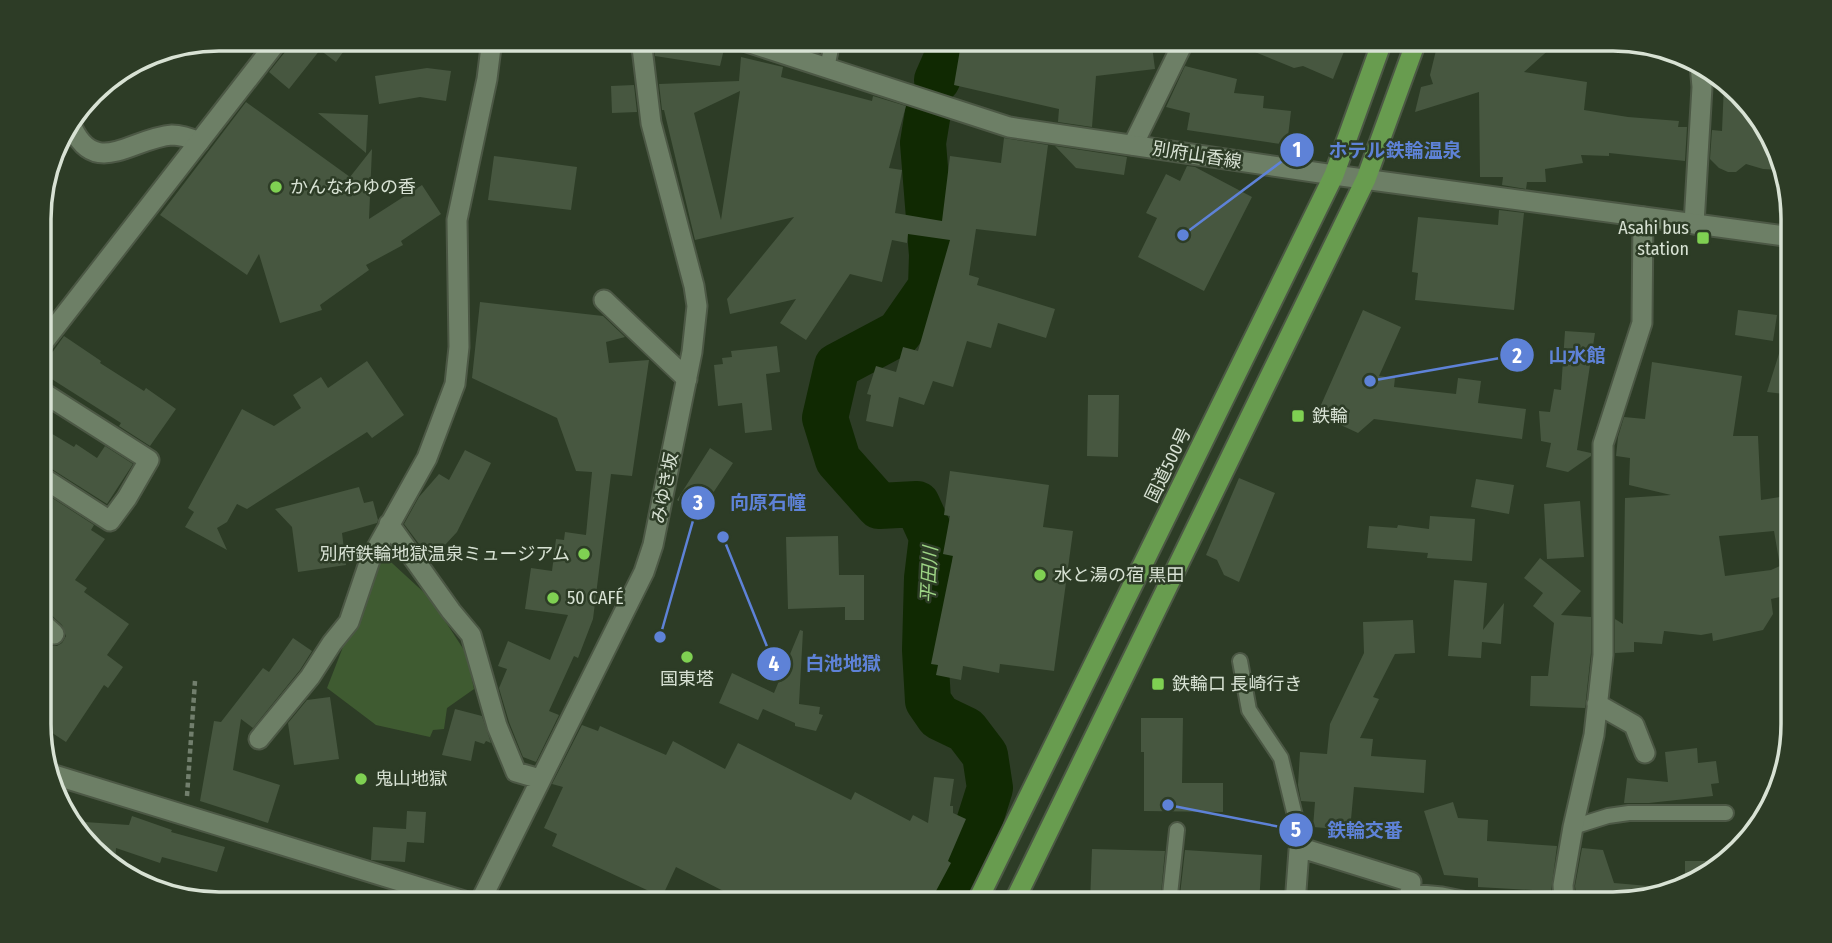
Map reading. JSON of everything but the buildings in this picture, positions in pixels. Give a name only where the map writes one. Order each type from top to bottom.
[{"type":"highway","name":"国道500号","points":[[982,892],[1334,175],[1378,51]]},
{"type":"highway","points":[[1019,892],[1366,179],[1412,51]]},
{"type":"street","points":[[51,333],[269,51]]},
{"type":"street","points":[[259,739],[310,677],[349,622],[370,559],[427,457],[454,384],[459,347],[457,220],[490,51]]},
{"type":"street","name":"みゆき坂","points":[[482,892],[644,572],[653,545],[687,379],[697,306],[651,123],[643,51]]},
{"type":"street","name":"別府山香線","points":[[777,51],[1009,127],[1334,175],[1781,236]]},
{"type":"street","points":[[1133,145],[1179,51]]},
{"type":"street","points":[[1694,224],[1701,76]]},
{"type":"street","points":[[74,133],[93,153],[108,154],[137,142],[171,135],[185,136],[199,142]]},
{"type":"street","points":[[1563,892],[1573,827],[1594,735],[1598,704],[1604,595],[1603,444],[1642,323],[1643,217]]},
{"type":"street","points":[[604,300],[687,379]]},
{"type":"street","points":[[51,398],[149,460],[110,521],[51,483]]},
{"type":"street","points":[[389,524],[471,635],[497,726],[516,772],[540,779]]},
{"type":"street","points":[[1598,704],[1634,725],[1645,753]]},
{"type":"street","points":[[60,777],[436,892]]},
{"type":"street","points":[[1296,892],[1299,850],[1308,850],[1411,882],[1410,892]]},
{"type":"lane","points":[[827,68],[830,51]]},
{"type":"lane","points":[[1240,662],[1249,710],[1280,758],[1298,828],[1299,850]]},
{"type":"lane","points":[[1573,827],[1608,816],[1629,813],[1726,813]]},
{"type":"lane","points":[[1170,892],[1177,830]]},
{"type":"path","points":[[186,817],[195,681]]},
{"type":"green space","points":[[380,552],[430,598],[466,653],[474,689],[447,708],[444,729],[433,730],[430,737],[376,725],[327,688]]},
{"type":"waterway","name":"平田川","points":[[937,80],[950,51]]},
{"type":"waterway","name":"平田川","points":[[929,106],[923,143],[932,255],[931,287],[899,333],[837,366],[825,418],[838,460],[879,506],[917,504],[932,537],[927,578],[925,650],[928,701],[939,717],[966,730],[985,755],[990,788],[978,826],[947,892]]},
{"type":"place","name":"かんなわゆの香","points":[[276,187]]},
{"type":"place","name":"ホテル鉄輪温泉","points":[[1183,235]]},
{"type":"place","name":"Asahi bus station","points":[[1703,238]]},
{"type":"place","name":"山水館","points":[[1370,381]]},
{"type":"place","name":"鉄輪","points":[[1298,416]]},
{"type":"place","name":"白池地獄","points":[[723,537]]},
{"type":"place","name":"別府鉄輪地獄温泉ミュージアム","points":[[584,554]]},
{"type":"place","name":"水と湯の宿 黒田","points":[[1040,575]]},
{"type":"place","name":"50 CAFÉ","points":[[553,598]]},
{"type":"place","name":"向原石幢","points":[[660,637]]},
{"type":"place","name":"国東塔","points":[[687,657]]},
{"type":"place","name":"鉄輪口 長崎行き","points":[[1158,684]]},
{"type":"place","name":"鬼山地獄","points":[[361,779]]},
{"type":"place","name":"鉄輪交番","points":[[1168,805]]}]
